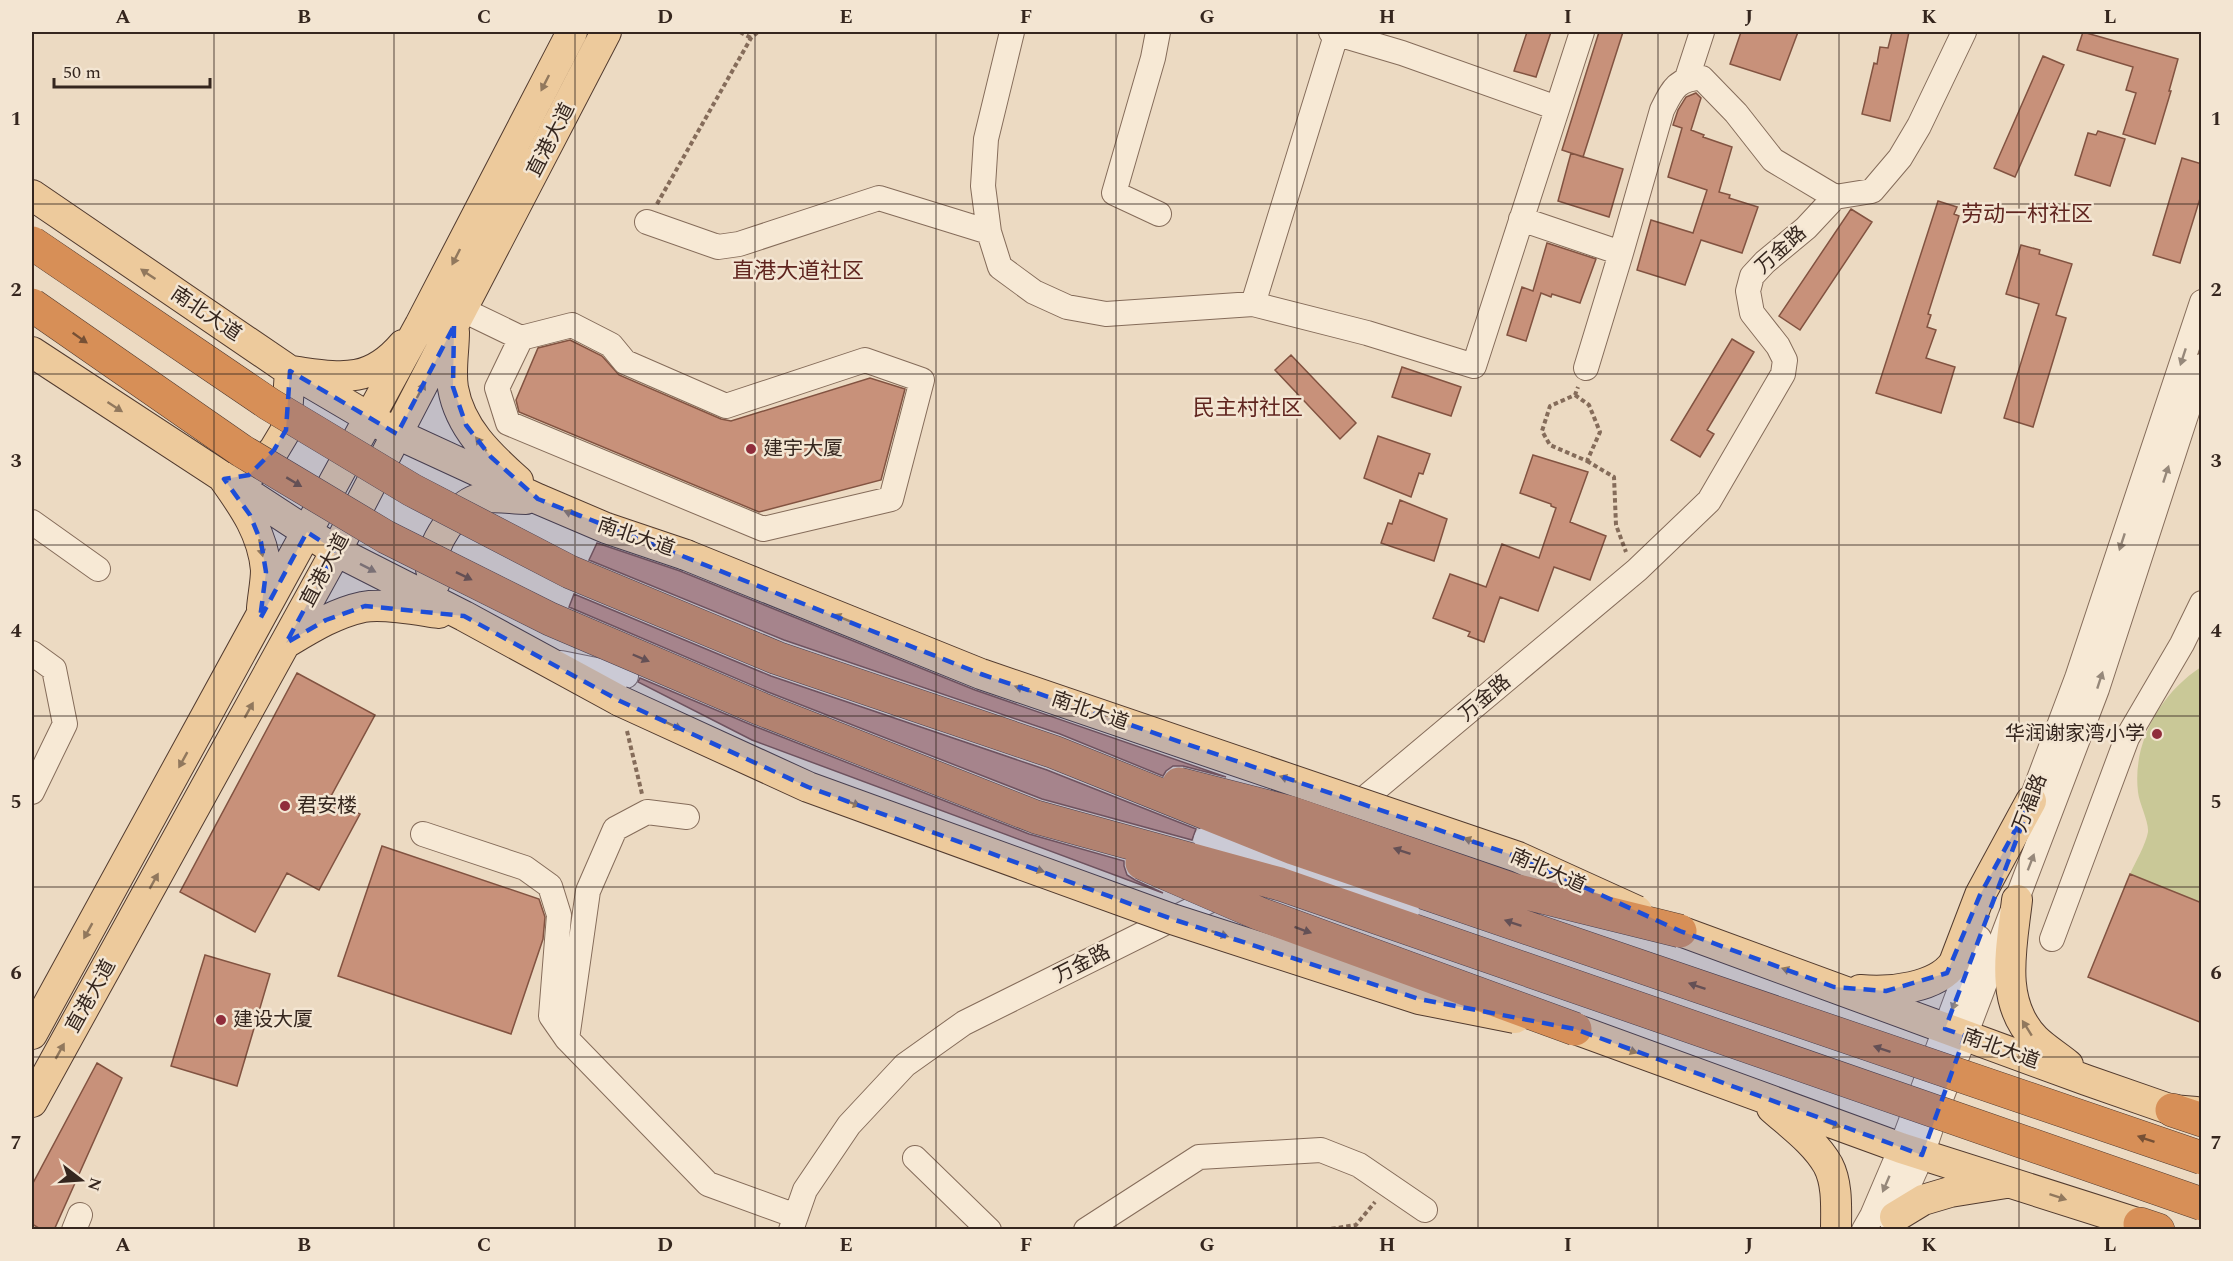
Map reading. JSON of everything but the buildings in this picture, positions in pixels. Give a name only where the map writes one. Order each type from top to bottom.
[{"type":"highway","name":"南北大道","points":[[32,243],[269,404],[412,490],[570,573],[777,658],[1054,752],[1293,848],[2202,1158]]},
{"type":"highway","points":[[32,305],[243,451],[386,537],[550,619],[760,709],[1036,817],[1260,914],[1575,1029]]},
{"type":"highway","points":[[1054,752],[1292,813],[1514,890],[1680,931]]},
{"type":"highway","points":[[1036,817],[1281,884],[2202,1204]]},
{"type":"main road","name":"直港大道","points":[[32,1034],[420,326],[572,32]]},
{"type":"main road","name":"直港大道","points":[[32,1102],[336,551],[606,32]]},
{"type":"main road","name":"南北大道","points":[[32,195],[290,371],[397,434],[538,499],[685,562],[981,674],[1518,857],[1680,931],[2086,1080],[2192,1114]]},
{"type":"main road","points":[[458,318],[453,387],[466,425],[491,457],[538,499]]},
{"type":"main road","points":[[224,479],[249,475],[274,450],[285,430],[290,371],[337,377],[365,374],[390,360],[420,326]]},
{"type":"main road","points":[[32,352],[336,551],[464,616],[538,658],[623,689],[808,787],[1172,919],[1419,999],[1575,1029],[1911,1152],[2011,1182],[2149,1228]]},
{"type":"main road","points":[[224,479],[250,515],[261,542],[266,572],[260,620]]},
{"type":"main road","points":[[464,616],[436,587],[431,567],[437,543],[449,523],[466,506],[479,499],[538,499]]},
{"type":"main road","points":[[286,643],[326,620],[365,606],[405,608],[464,616]]},
{"type":"main road","points":[[1834,987],[1886,991],[1936,980],[1947,973],[1980,895],[2031,801]]},
{"type":"main road","points":[[2017,900],[2009,969],[2014,1004],[2034,1038],[2086,1080]]},
{"type":"main road","points":[[1764,1099],[1815,1148],[1828,1166],[1835,1190],[1836,1230]]},
{"type":"main road","points":[[1892,1223],[1923,1200],[1950,1192],[2011,1182]]},
{"type":"street","points":[[1012,32],[986,139],[982,186],[989,232],[1000,267],[1034,292],[1067,307],[1106,314],[1253,304],[1367,333],[1473,366],[1582,32]]},
{"type":"street","points":[[1158,32],[1153,58],[1114,193],[1158,214]]},
{"type":"street","points":[[1253,304],[1335,32],[1402,53],[1557,108]]},
{"type":"street","points":[[1586,368],[1662,110],[1672,90],[1688,78],[1702,32]]},
{"type":"street","points":[[1688,78],[1702,78],[1715,89],[1773,160],[1835,197],[1872,191],[1900,158],[1964,32]]},
{"type":"street","name":"万金路","points":[[794,1223],[805,1190],[849,1125],[906,1065],[964,1023],[1291,860],[1637,570],[1708,501],[1778,387],[1783,374],[1785,360],[1778,346],[1752,313],[1748,291],[1752,276],[1765,262],[1806,228],[1835,197]]},
{"type":"street","points":[[647,222],[718,247],[739,244],[879,198],[989,232]]},
{"type":"street","points":[[1521,219],[1621,253]]},
{"type":"street","name":"万福路","points":[[1955,1032],[2031,801],[2077,678],[2202,302]]},
{"type":"street","points":[[458,318],[521,338],[572,325],[611,345],[625,363],[726,406],[865,360],[922,380],[891,499],[763,529],[508,423],[497,388],[521,338]]},
{"type":"street","name":"万福路","points":[[1892,1223],[1911,1152],[1922,1094],[1955,1032],[2017,900],[2097,689],[2202,366]]},
{"type":"street","points":[[32,522],[98,569]]},
{"type":"street","points":[[2052,939],[2127,738],[2182,644],[2202,603]]},
{"type":"street","points":[[32,653],[54,669],[65,724],[32,792]]},
{"type":"street","points":[[567,1039],[588,891],[615,830],[647,812],[687,817]]},
{"type":"street","points":[[423,834],[525,868],[550,886],[559,915],[551,1016],[567,1039],[708,1184],[794,1223]]},
{"type":"street","points":[[1291,860],[1208,835],[1922,1094]]},
{"type":"street","points":[[1086,1230],[1199,1157],[1321,1150],[1359,1165],[1425,1210]]},
{"type":"street","name":"万福路","points":[[1864,1230],[1911,1152]]},
{"type":"street","points":[[915,1158],[989,1230]]},
{"type":"path","points":[[740,32],[751,38]]},
{"type":"path","points":[[647,222],[751,38],[758,32]]},
{"type":"path","points":[[1587,461],[1600,432],[1589,405],[1575,395],[1550,406],[1542,431],[1550,445],[1587,461],[1614,477],[1616,525],[1622,545],[1637,570]]},
{"type":"path","points":[[623,689],[647,812]]},
{"type":"path","points":[[1324,1230],[1356,1225],[1388,1185]]},
{"type":"highlighted area","points":[[454,326],[453,387],[466,425],[491,457],[538,499],[981,674],[1518,857],[1680,931],[1834,987],[1886,991],[1947,973],[1980,895],[2031,801],[1945,1029],[1965,1036],[1922,1155],[1575,1029],[1419,999],[1172,919],[808,787],[620,701],[464,616],[365,606],[326,620],[286,643],[336,551],[307,532],[260,619],[266,572],[261,542],[250,515],[224,479],[249,475],[274,450],[286,430],[290,371],[397,434]]},
{"type":"shaded area","points":[[2201,667],[2201,903],[2130,874],[2148,832],[2138,792],[2137,773],[2145,737],[2152,720],[2173,690]]},
{"type":"place","name":"建宇大厦","points":[[751,449]]},
{"type":"place","name":"华润谢家湾小学","points":[[2157,734]]},
{"type":"place","name":"君安楼","points":[[285,806]]},
{"type":"place","name":"建设大厦","points":[[221,1020]]},
{"type":"district","name":"劳动一村社区","points":[[2027,214]]},
{"type":"district","name":"直港大道社区","points":[[798,271]]},
{"type":"district","name":"民主村社区","points":[[1248,408]]}]
